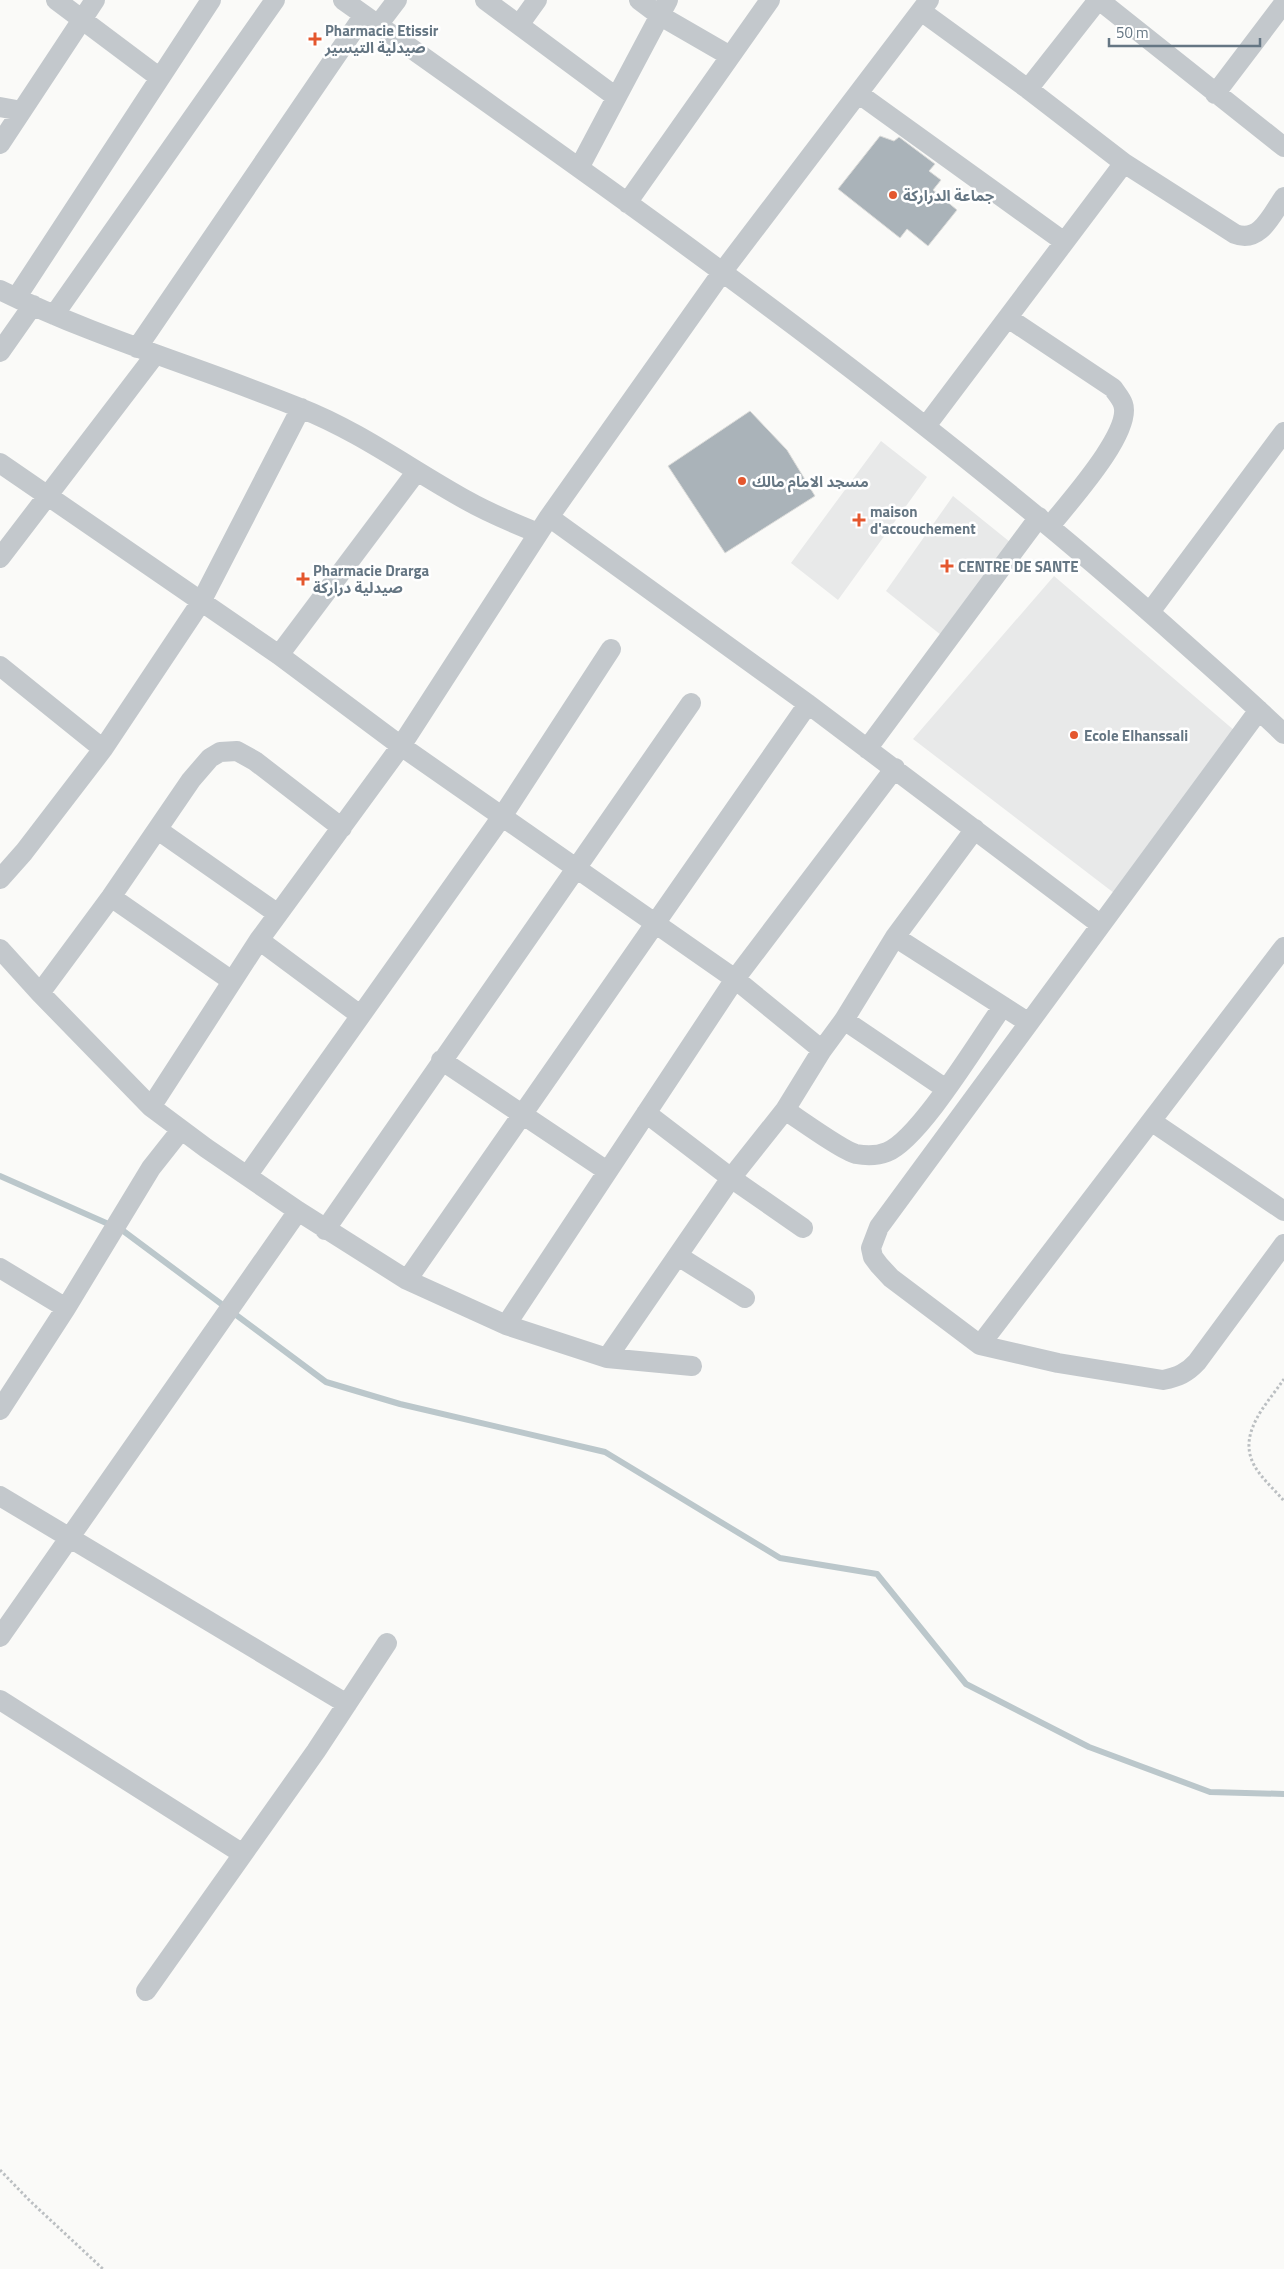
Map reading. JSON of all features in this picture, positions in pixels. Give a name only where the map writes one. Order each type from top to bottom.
[{"type":"street","points":[[56,0],[83,18],[160,78]]},
{"type":"street","points":[[0,144],[95,0]]},
{"type":"street","points":[[0,352],[17,298],[211,0]]},
{"type":"street","points":[[54,315],[275,0]]},
{"type":"street","points":[[343,0],[724,271],[926,426],[1045,521],[1150,612],[1284,734]]},
{"type":"street","points":[[0,558],[48,494],[371,20],[397,0]]},
{"type":"street","points":[[485,0],[616,97]]},
{"type":"street","points":[[519,25],[538,0]]},
{"type":"street","points":[[639,0],[664,8],[730,56]]},
{"type":"street","points":[[627,203],[770,0]]},
{"type":"street","points":[[1028,89],[1099,0],[1284,147]]},
{"type":"street","points":[[1215,94],[1284,3]]},
{"type":"street","points":[[151,1107],[232,981],[278,914],[401,746],[543,525],[724,271],[925,5],[1028,89],[1124,162],[1217,224],[1244,238],[1252,236],[1262,230],[1284,197]]},
{"type":"street","points":[[579,168],[664,8]]},
{"type":"street","points":[[859,94],[1063,241]]},
{"type":"street","points":[[0,106],[22,111]]},
{"type":"street","points":[[926,426],[1124,162]]},
{"type":"street","points":[[17,298],[54,315],[146,351],[300,408],[346,429],[491,513],[543,525],[808,704],[1101,925]]},
{"type":"street","points":[[867,749],[1045,521],[1109,451],[1122,424],[1123,404],[1113,388],[1008,318]]},
{"type":"street","points":[[0,879],[24,852],[103,749],[201,602],[300,408]]},
{"type":"street","points":[[1150,612],[1284,432]]},
{"type":"street","points":[[0,462],[279,655],[401,746],[503,815],[655,925],[735,979],[822,1050]]},
{"type":"street","points":[[279,655],[418,470]]},
{"type":"street","points":[[247,1176],[503,815],[611,649]]},
{"type":"street","points":[[3,673],[103,749]]},
{"type":"street","points":[[325,1230],[441,1060],[691,703]]},
{"type":"street","points":[[407,1280],[808,704]]},
{"type":"street","points":[[1259,710],[879,1227],[871,1248],[873,1257],[891,1278],[980,1345],[1058,1363],[1163,1380],[1176,1378],[1187,1372],[1209,1348],[1284,1244]]},
{"type":"street","points":[[40,993],[111,897],[190,780],[210,758],[220,752],[238,751],[255,761],[342,828]]},
{"type":"street","points":[[506,1325],[735,979],[895,768]]},
{"type":"street","points":[[607,1358],[731,1178],[785,1110],[895,937],[975,829]]},
{"type":"street","points":[[158,830],[278,914]]},
{"type":"street","points":[[111,897],[232,981]]},
{"type":"street","points":[[895,937],[1029,1022]]},
{"type":"street","points":[[260,940],[360,1015]]},
{"type":"street","points":[[980,1345],[1284,947]]},
{"type":"street","points":[[0,949],[151,1107],[325,1230],[407,1280],[506,1325],[607,1358],[692,1366]]},
{"type":"street","points":[[785,1110],[854,1153],[872,1156],[888,1152],[914,1130],[946,1089],[1002,1006]]},
{"type":"street","points":[[844,1020],[946,1089]]},
{"type":"street","points":[[441,1060],[607,1171]]},
{"type":"street","points":[[646,1113],[731,1178],[803,1228]]},
{"type":"street","points":[[1151,1121],[1284,1211]]},
{"type":"street","points":[[0,1410],[66,1308],[151,1168],[181,1130]]},
{"type":"street","points":[[0,1637],[298,1211]]},
{"type":"street","points":[[678,1256],[745,1298]]},
{"type":"street","points":[[0,1268],[66,1308]]},
{"type":"street","points":[[0,1496],[347,1704]]},
{"type":"street","points":[[146,1991],[347,1704],[387,1643]]},
{"type":"street","points":[[0,1700],[243,1854]]},
{"type":"path","points":[[1284,1379],[1254,1422],[1249,1439],[1249,1451],[1255,1466],[1284,1501]]},
{"type":"path","points":[[0,2170],[30,2201],[103,2269]]},
{"type":"shaded area","name":"maison d'accouchement","points":[[881,441],[927,477],[838,600],[791,563]]},
{"type":"shaded area","name":"CENTRE DE SANTE","points":[[953,496],[1010,542],[941,635],[886,591]]},
{"type":"shaded area","name":"Ecole Elhanssali","points":[[1054,576],[1235,731],[1114,893],[913,739]]},
{"type":"building","name":"جماعة الدراركة","points":[[880,136],[894,141],[899,137],[935,164],[929,171],[941,180],[933,190],[957,210],[928,246],[907,229],[900,238],[838,189]]},
{"type":"building","name":"مسجد الامام مالك","points":[[750,411],[787,450],[815,496],[725,553],[668,466]]},
{"type":"waterway","points":[[0,1176],[122,1230],[326,1382],[400,1404],[605,1452],[780,1558],[877,1574],[966,1684],[1089,1747],[1210,1792],[1284,1794]]},
{"type":"place","name":"Pharmacie Etissir صيدلية التيسير","points":[[315,39]]},
{"type":"place","name":"جماعة الدراركة","points":[[893,195]]},
{"type":"place","name":"مسجد الامام مالك","points":[[742,481]]},
{"type":"place","name":"maison d'accouchement","points":[[859,520]]},
{"type":"place","name":"CENTRE DE SANTE","points":[[947,566]]},
{"type":"place","name":"Pharmacie Drarga صيدلية دراركة","points":[[303,579]]},
{"type":"place","name":"Ecole Elhanssali","points":[[1074,735]]}]
